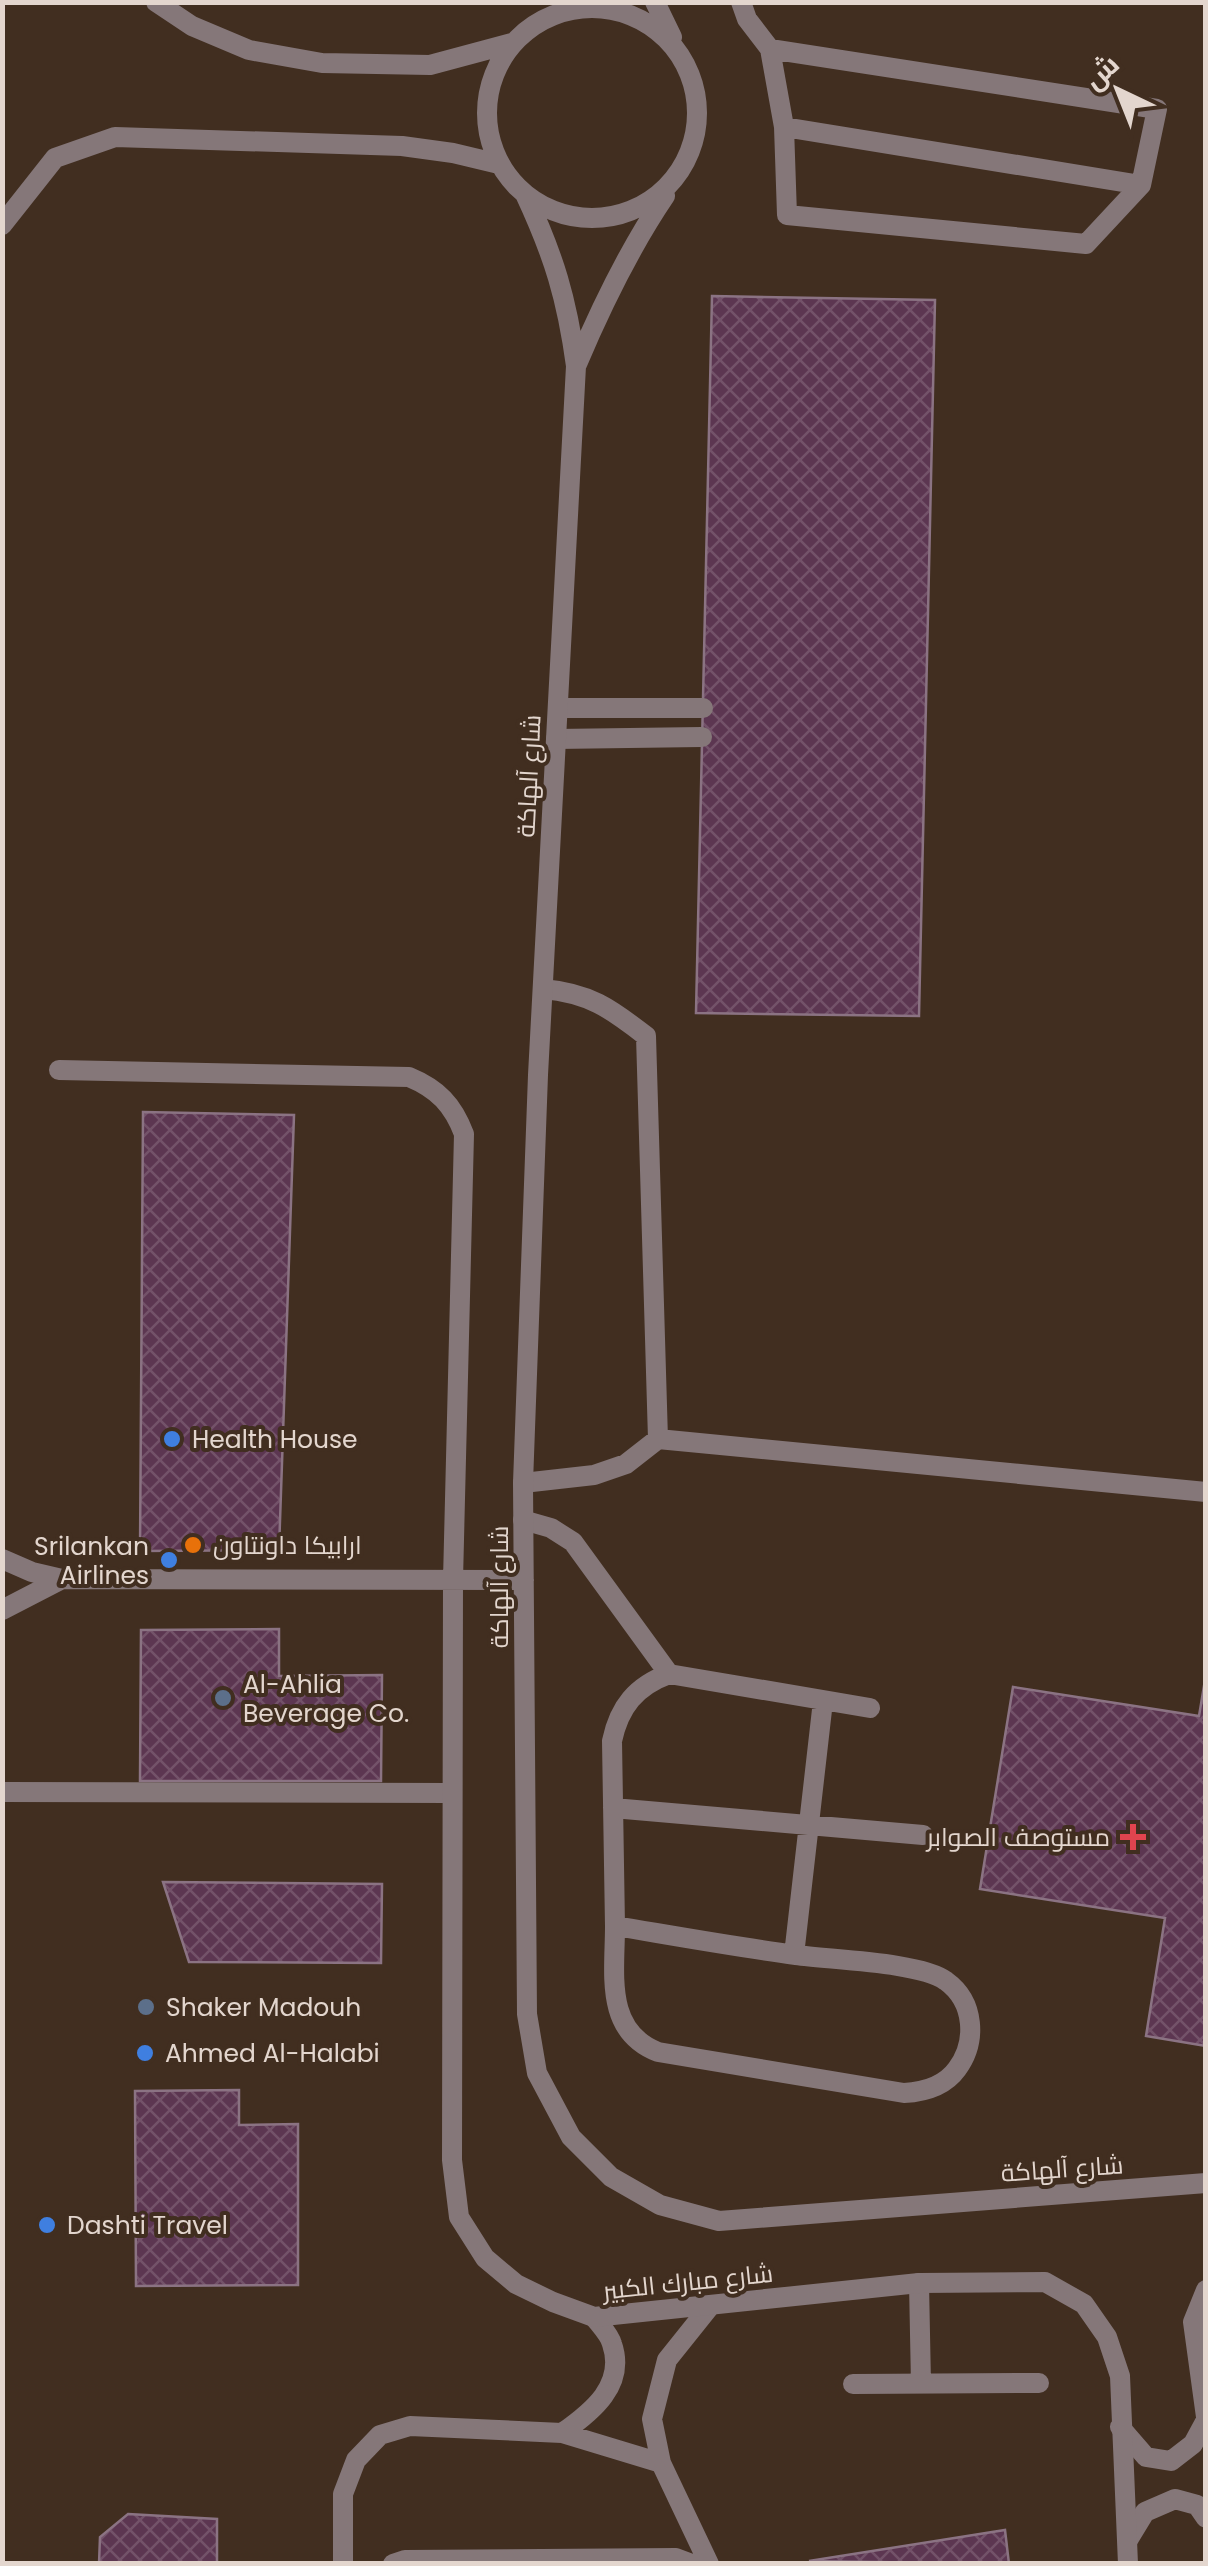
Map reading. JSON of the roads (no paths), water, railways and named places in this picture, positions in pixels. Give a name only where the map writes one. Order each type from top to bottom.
[{"type":"street","points":[[156,2],[192,26],[249,50],[322,63],[430,66],[512,43]]},
{"type":"street","points":[[556,2],[512,43],[498,64],[486,114],[499,164],[525,194],[549,210],[577,218],[606,217],[634,209],[658,194],[679,174],[697,126],[697,100],[691,76],[655,2]]},
{"type":"street","points":[[741,2],[747,18],[770,49],[784,128],[787,216],[1086,244],[1141,185],[1157,110],[770,49]]},
{"type":"street","points":[[533,24],[572,9],[612,8],[650,24],[680,52]]},
{"type":"street","points":[[784,128],[1141,185]]},
{"type":"street","points":[[2,225],[55,158],[115,137],[402,146],[499,164]]},
{"type":"street","name":"شارع آلهاكة","points":[[576,366],[638,234],[679,174]]},
{"type":"street","name":"شارع آلهاكة","points":[[525,194],[551,249],[576,366],[543,989],[523,1483],[526,2014],[537,2073],[571,2137],[611,2177],[660,2205],[718,2221],[1206,2183]]},
{"type":"street","points":[[558,708],[703,708]]},
{"type":"street","points":[[556,739],[702,737]]},
{"type":"street","points":[[543,989],[569,991],[605,1004],[646,1036],[658,1439]]},
{"type":"street","name":"شارع مبارك الكبير","points":[[59,1070],[408,1077],[428,1084],[444,1098],[457,1115],[464,1134],[450,1792],[452,2160],[459,2216],[484,2258],[516,2284],[594,2317],[919,2283],[1046,2282],[1084,2304],[1107,2337],[1120,2376],[1128,2564]]},
{"type":"street","points":[[523,1483],[594,1475],[626,1464],[658,1439],[1206,1492]]},
{"type":"street","points":[[524,1520],[551,1528],[573,1542],[669,1674]]},
{"type":"street","points":[[2,1559],[62,1579],[524,1580]]},
{"type":"street","points":[[2,1610],[62,1579]]},
{"type":"street","points":[[615,1926],[930,1972],[959,1992],[971,2026],[970,2044],[953,2075],[939,2086],[904,2093],[658,2052],[644,2047],[623,2026],[617,2012],[615,1926],[614,1808],[612,1742],[616,1723],[636,1692],[669,1674],[870,1708]]},
{"type":"street","points":[[794,1955],[823,1701]]},
{"type":"street","points":[[2,1792],[450,1792]]},
{"type":"street","points":[[614,1808],[923,1834]]},
{"type":"street","points":[[919,2283],[920,2384]]},
{"type":"street","points":[[1120,2427],[1146,2457],[1171,2461],[1193,2444],[1206,2418],[1192,2322],[1206,2290]]},
{"type":"street","points":[[709,2564],[661,2464],[652,2419],[668,2360],[712,2305]]},
{"type":"street","points":[[562,2433],[590,2414],[614,2381],[612,2343],[594,2317]]},
{"type":"street","points":[[853,2384],[1039,2383]]},
{"type":"street","points":[[343,2564],[343,2494],[356,2460],[380,2435],[410,2426],[562,2433],[661,2464]]},
{"type":"street","points":[[1128,2540],[1146,2512],[1175,2499],[1197,2506],[1206,2518]]},
{"type":"street","points":[[393,2564],[405,2560],[676,2558],[692,2564]]},
{"type":"place","name":"Health House","points":[[172,1439]]},
{"type":"place","name":"ارابيكا داونتاون","points":[[193,1545]]},
{"type":"place","name":"Srilankan Airlines","points":[[169,1560]]},
{"type":"place","name":"Al-Ahlia Beverage Co.","points":[[223,1698]]},
{"type":"place","name":"مستوصف الصوابر","points":[[1133,1837]]},
{"type":"place","name":"Shaker Madouh","points":[[146,2007]]},
{"type":"place","name":"Ahmed Al-Halabi","points":[[145,2053]]},
{"type":"place","name":"Dashti Travel","points":[[47,2225]]}]
